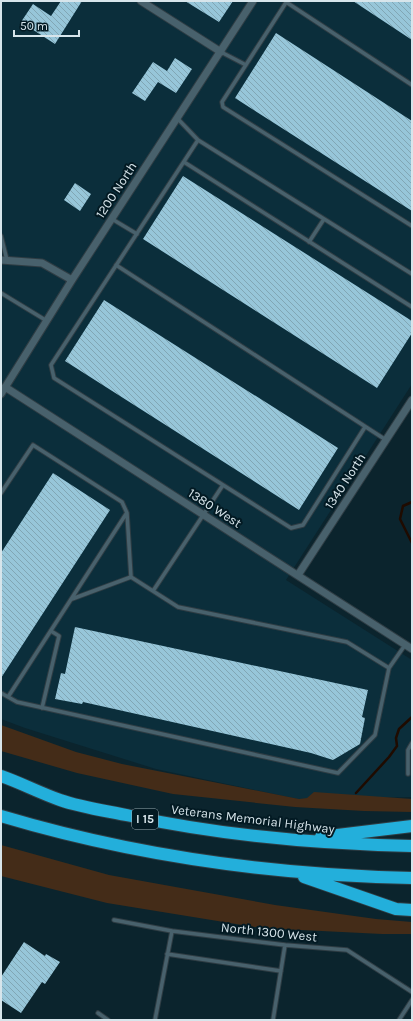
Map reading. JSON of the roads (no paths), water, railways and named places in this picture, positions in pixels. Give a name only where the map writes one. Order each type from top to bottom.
[{"type":"highway","name":"Veterans Memorial Highway","points":[[1,776],[61,800],[106,811],[177,825],[221,832],[294,840],[358,845],[412,846]]},
{"type":"highway","name":"I 15","points":[[1,816],[56,831],[144,851],[226,864],[287,871],[353,876],[412,878]]},
{"type":"highway","points":[[294,840],[412,826]]},
{"type":"highway","points":[[287,871],[396,909],[412,910]]},
{"type":"street","points":[[141,1],[221,52]]},
{"type":"street","name":"1200 North","points":[[1,394],[72,280],[253,1]]},
{"type":"street","points":[[4,260],[42,263],[72,280]]},
{"type":"street","name":"1380 West","points":[[5,387],[298,574],[412,649]]},
{"type":"street","name":"1340 North","points":[[298,574],[412,400]]},
{"type":"lane","points":[[412,85],[286,1],[222,102],[224,107],[412,226]]},
{"type":"lane","points":[[221,52],[246,65]]},
{"type":"lane","points":[[178,118],[198,140],[412,274]]},
{"type":"lane","points":[[198,140],[51,365],[54,378],[291,528],[303,525],[366,427]]},
{"type":"lane","points":[[184,162],[412,307]]},
{"type":"lane","points":[[112,219],[137,234]]},
{"type":"lane","points":[[309,242],[324,219]]},
{"type":"lane","points":[[1,236],[4,260]]},
{"type":"lane","points":[[116,265],[386,440]]},
{"type":"lane","points":[[1,293],[46,321]]},
{"type":"lane","points":[[1,493],[33,445],[122,502],[127,513],[131,577]]},
{"type":"lane","points":[[153,591],[223,485]]},
{"type":"lane","points":[[8,698],[127,513]]},
{"type":"lane","points":[[131,577],[178,607],[347,642],[389,668]]},
{"type":"lane","points":[[71,599],[131,577]]},
{"type":"lane","points":[[42,708],[59,636],[51,631]]},
{"type":"lane","points":[[1,693],[17,702],[42,708],[338,772],[375,735],[389,668],[405,645]]},
{"type":"lane","points":[[408,774],[408,750],[412,743]]},
{"type":"lane","name":"North 1300 West","points":[[114,920],[172,931],[285,945],[347,950],[412,992]]},
{"type":"lane","points":[[155,1020],[172,931]]},
{"type":"lane","points":[[273,1020],[285,945]]},
{"type":"lane","points":[[168,954],[281,971]]},
{"type":"lane","points":[[399,1020],[412,1000]]},
{"type":"lane","points":[[98,1013],[108,1020]]},
{"type":"waterway","points":[[412,502],[403,506],[400,519],[412,543]]},
{"type":"waterway","points":[[356,793],[389,757],[397,746],[396,738],[399,729],[412,717]]}]
